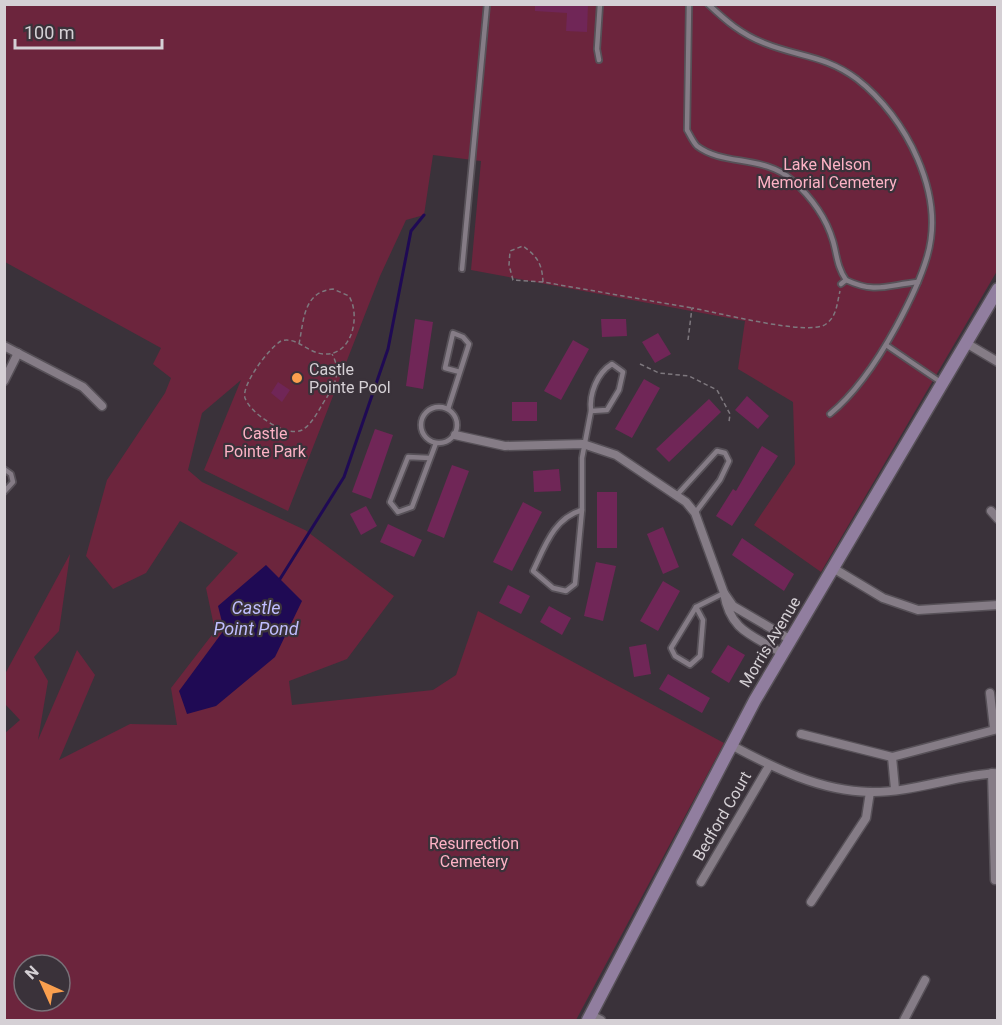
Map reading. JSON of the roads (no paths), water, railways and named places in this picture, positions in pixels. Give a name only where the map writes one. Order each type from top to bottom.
[{"type":"street","name":"Morris Avenue","points":[[593,1019],[731,745],[790,640],[998,289]]},
{"type":"street","points":[[966,343],[998,362]]},
{"type":"street","points":[[4,346],[83,387],[102,406]]},
{"type":"street","points":[[4,381],[18,353]]},
{"type":"street","points":[[455,435],[497,445],[584,444],[616,455],[676,496],[695,513],[724,593],[727,612],[732,621],[782,654]]},
{"type":"street","points":[[991,511],[998,519]]},
{"type":"street","points":[[833,568],[883,598],[918,610],[998,605]]},
{"type":"street","points":[[724,593],[733,606],[790,640]]},
{"type":"street","points":[[801,734],[892,757],[996,729],[990,693]]},
{"type":"street","points":[[731,745],[769,766],[828,786],[870,792],[995,773],[995,880]]},
{"type":"street","points":[[892,757],[895,789]]},
{"type":"street","name":"Bedford Court","points":[[701,882],[769,766]]},
{"type":"street","points":[[811,902],[866,818],[870,792]]},
{"type":"street","points":[[904,1020],[925,980]]},
{"type":"lane","points":[[462,269],[487,4]]},
{"type":"lane","points":[[599,60],[597,50],[600,4]]},
{"type":"lane","points":[[689,4],[687,130],[696,145],[720,156],[756,161],[789,178],[814,202],[832,238],[839,270],[846,279],[863,288],[887,288],[918,282]]},
{"type":"lane","points":[[708,4],[736,30],[765,44],[831,62],[858,80],[889,111],[911,146],[927,191],[931,213],[928,255],[918,282],[886,345],[854,388],[830,414]]},
{"type":"lane","points":[[841,284],[846,279]]},
{"type":"lane","points":[[448,409],[460,372],[469,344],[464,337],[453,333],[445,368],[460,372]]},
{"type":"lane","points":[[886,345],[942,383]]},
{"type":"lane","points":[[582,510],[568,514],[550,534],[533,571],[553,588],[566,591],[575,584],[582,510],[584,444],[591,411],[590,398],[606,368],[612,364],[619,368],[624,378],[607,410],[591,411]]},
{"type":"lane","points":[[448,409],[456,418],[455,435],[447,442],[436,443],[422,432],[422,419],[430,410],[448,409]]},
{"type":"lane","points":[[430,458],[408,458],[390,502],[398,512],[412,507],[436,443]]},
{"type":"lane","points":[[676,496],[717,451],[725,453],[729,461],[720,480],[695,513]]},
{"type":"lane","points":[[4,469],[11,474],[13,482],[4,492]]},
{"type":"lane","points":[[696,608],[703,620],[700,656],[690,666],[675,656],[671,648],[696,608],[724,593]]},
{"type":"water","name":"Castle Point Pond","points":[[266,565],[302,601],[275,657],[216,706],[187,714],[179,691],[224,630],[218,606]]},
{"type":"waterway","points":[[280,579],[344,477],[388,349],[411,231],[424,215]]},
{"type":"place","name":"Castle Pointe Pool","points":[[297,378]]},
{"type":"park label","name":"Lake Nelson Memorial Cemetery","points":[[827,173]]},
{"type":"park label","name":"Castle Pointe Park","points":[[265,442]]},
{"type":"park label","name":"Resurrection Cemetery","points":[[474,852]]}]
